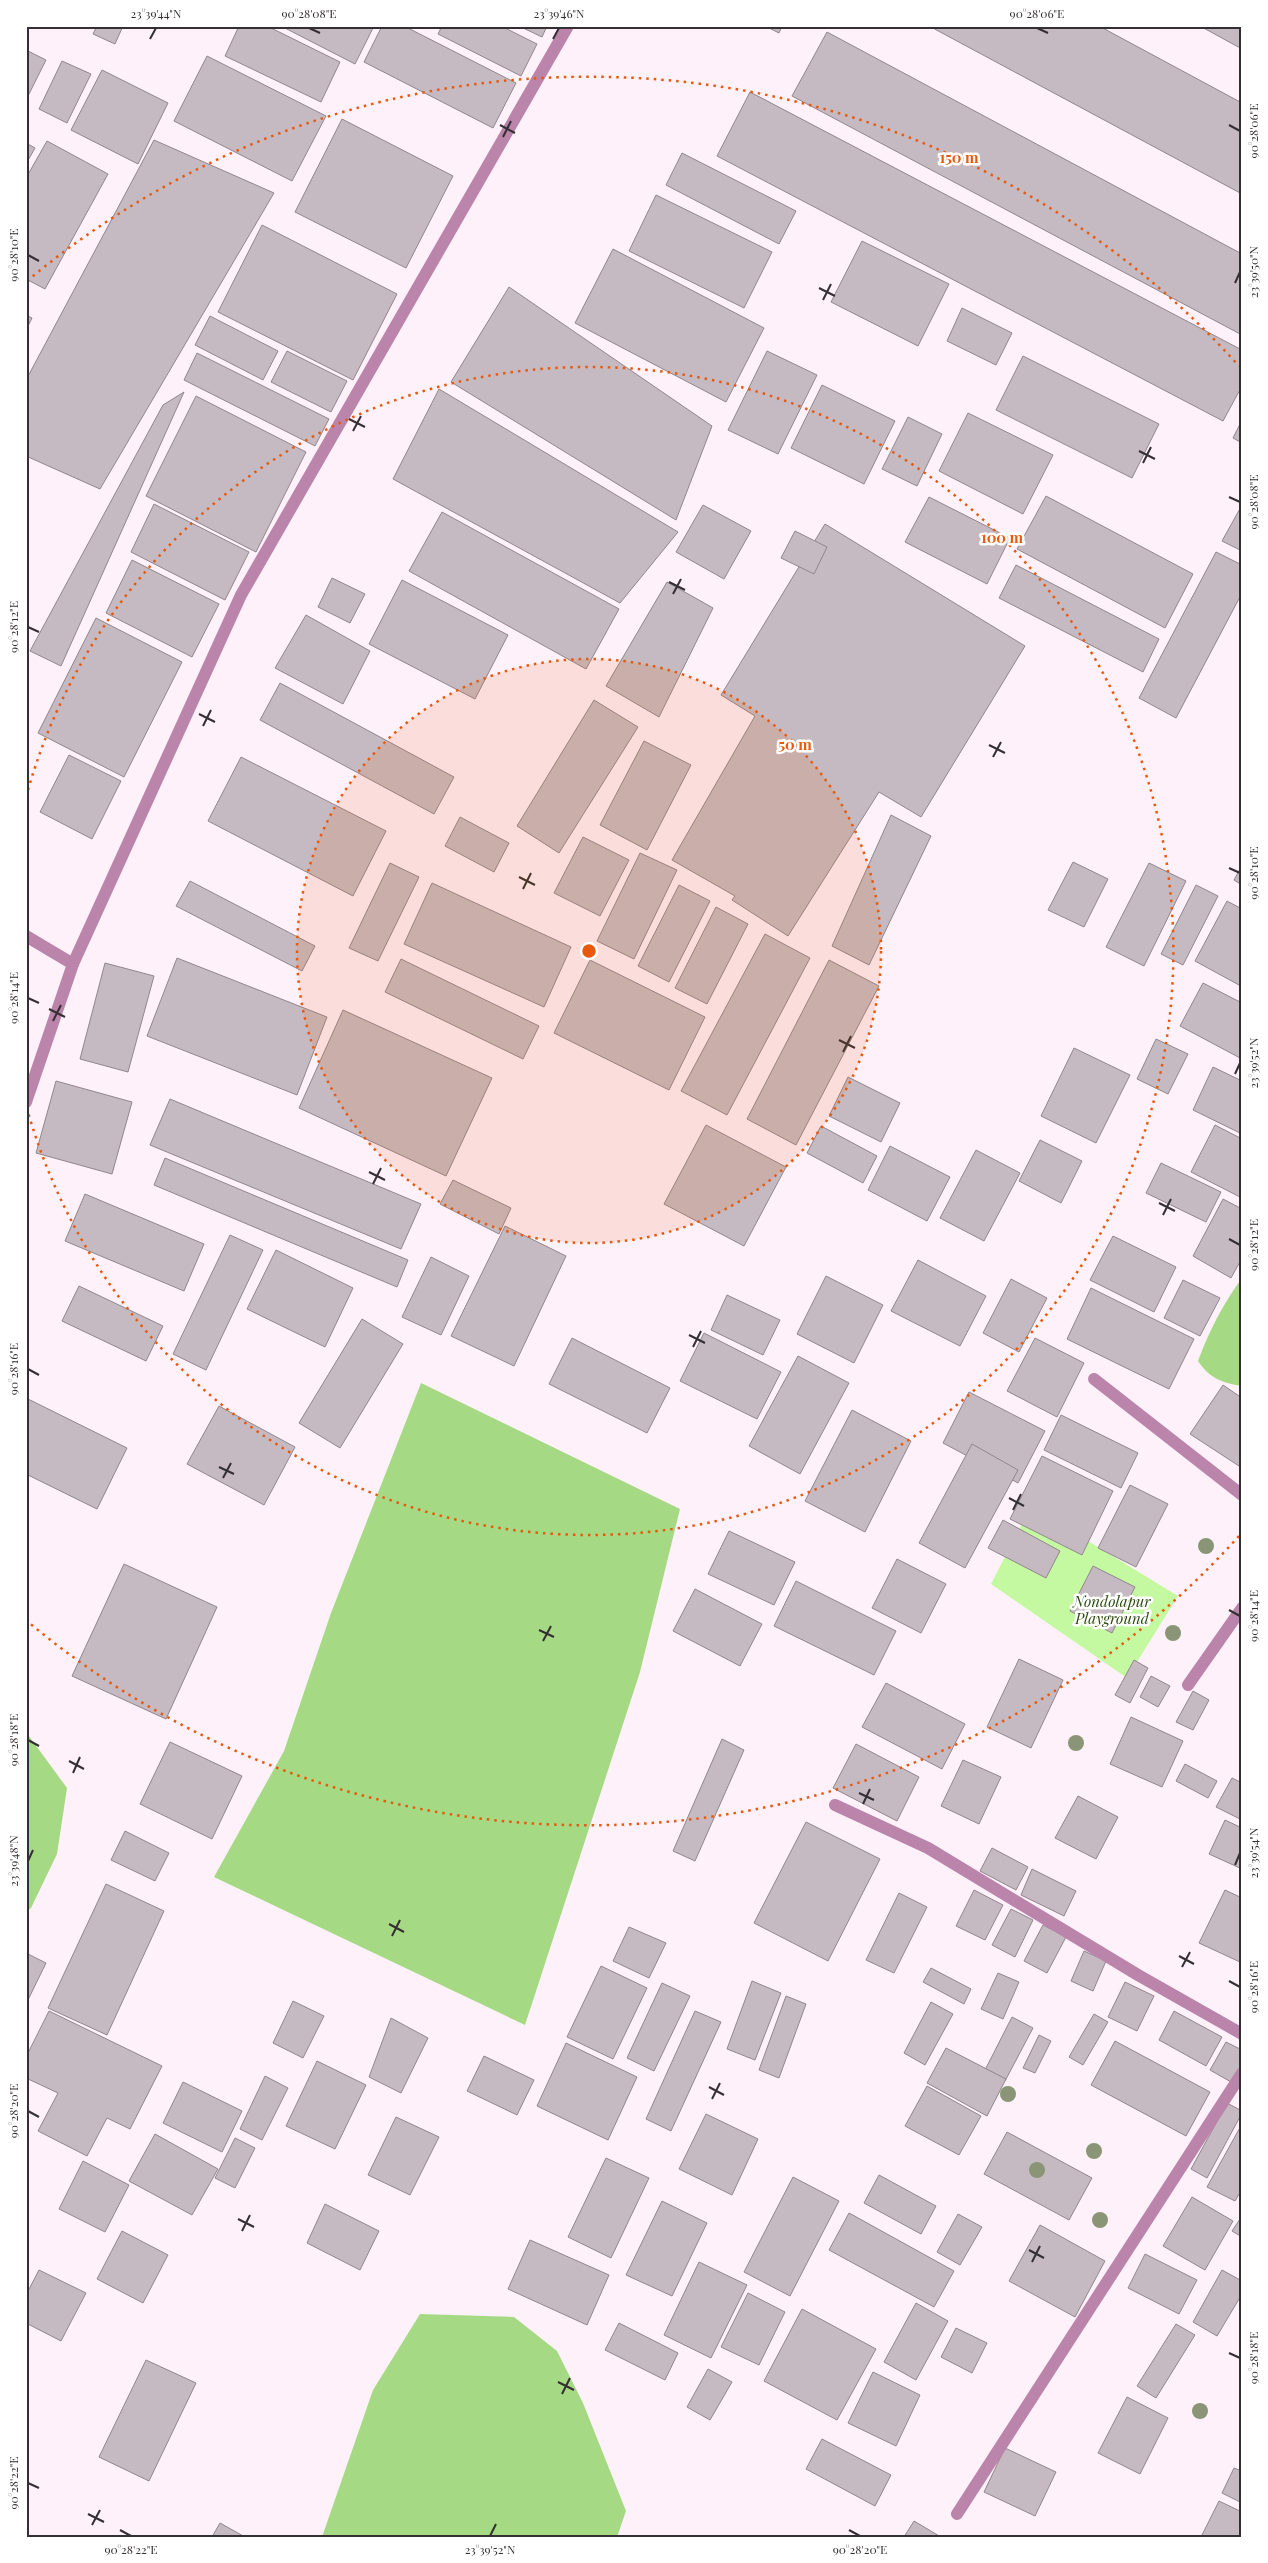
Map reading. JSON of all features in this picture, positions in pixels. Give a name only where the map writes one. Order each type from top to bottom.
[{"type":"street","points":[[26,1102],[73,964],[241,594],[568,26]]},
{"type":"street","points":[[26,936],[73,964]]},
{"type":"street","points":[[1094,1379],[1242,1495]]},
{"type":"street","points":[[1188,1685],[1242,1608]]},
{"type":"street","points":[[835,1805],[928,1848],[1138,1975],[1242,2034]]},
{"type":"street","points":[[958,2514],[1242,2073]]},
{"type":"green space","name":"Nondolapur Playground","points":[[1031,1506],[1178,1596],[1127,1678],[991,1584]]},
{"type":"shaded area","points":[[1242,1278],[1242,1386],[1211,1376],[1198,1361],[1217,1318]]},
{"type":"shaded area","points":[[421,1383],[680,1509],[640,1672],[525,2025],[214,1877],[284,1751],[331,1613]]},
{"type":"shaded area","points":[[26,1732],[67,1788],[57,1854],[31,1908],[26,1912]]},
{"type":"shaded area","points":[[420,2314],[514,2317],[557,2351],[583,2403],[626,2511],[617,2537],[322,2537],[373,2390]]},
{"type":"building","points":[[97,26],[123,26],[115,44],[93,34]]},
{"type":"building","points":[[239,26],[267,26],[340,62],[321,102],[225,56]]},
{"type":"building","points":[[281,26],[374,26],[355,64]]},
{"type":"building","points":[[382,26],[404,26],[516,83],[493,128],[364,62]]},
{"type":"building","points":[[442,26],[501,26],[537,44],[521,76],[438,34]]},
{"type":"building","points":[[519,26],[547,26],[542,37]]},
{"type":"building","points":[[765,26],[782,26],[779,33]]},
{"type":"building","points":[[929,26],[1099,26],[1242,103],[1242,194]]},
{"type":"building","points":[[1200,26],[1242,26],[1242,49]]},
{"type":"building","points":[[827,32],[1242,254],[1242,335],[792,96]]},
{"type":"building","points":[[26,50],[46,60],[26,100]]},
{"type":"building","points":[[207,56],[326,116],[292,181],[174,121]]},
{"type":"building","points":[[62,61],[91,74],[67,123],[39,109]]},
{"type":"building","points":[[102,70],[168,103],[138,164],[71,130]]},
{"type":"building","points":[[750,92],[1242,350],[1242,386],[1223,421],[717,156]]},
{"type":"building","points":[[342,119],[453,176],[406,268],[295,212]]},
{"type":"building","points":[[154,140],[274,193],[100,489],[26,456],[26,380]]},
{"type":"building","points":[[47,141],[108,174],[45,289],[26,279],[26,178]]},
{"type":"building","points":[[26,143],[35,148],[26,164]]},
{"type":"building","points":[[682,153],[796,211],[779,244],[666,185]]},
{"type":"building","points":[[656,195],[772,252],[744,308],[629,251]]},
{"type":"building","points":[[262,225],[397,294],[353,380],[218,312]]},
{"type":"building","points":[[862,241],[949,284],[918,346],[831,302]]},
{"type":"building","points":[[613,249],[764,328],[726,402],[575,323]]},
{"type":"building","points":[[509,287],[712,426],[676,520],[451,382]]},
{"type":"building","points":[[962,308],[1012,333],[996,365],[947,341]]},
{"type":"building","points":[[26,315],[32,318],[26,330]]},
{"type":"building","points":[[210,316],[278,351],[263,380],[195,345]]},
{"type":"building","points":[[287,351],[347,381],[331,412],[271,382]]},
{"type":"building","points":[[767,351],[817,375],[778,454],[728,430]]},
{"type":"building","points":[[197,353],[329,419],[315,446],[184,380]]},
{"type":"building","points":[[1023,356],[1159,424],[1132,478],[996,410]]},
{"type":"building","points":[[822,385],[895,421],[864,484],[791,448]]},
{"type":"building","points":[[439,389],[678,532],[620,603],[393,479]]},
{"type":"building","points":[[184,392],[61,666],[30,651],[163,405]]},
{"type":"building","points":[[196,396],[306,452],[256,552],[146,496]]},
{"type":"building","points":[[968,413],[1053,455],[1023,514],[939,471]]},
{"type":"building","points":[[908,417],[942,434],[917,486],[882,469]]},
{"type":"building","points":[[1242,420],[1242,443],[1233,438]]},
{"type":"building","points":[[1046,496],[1193,574],[1165,628],[1017,549]]},
{"type":"building","points":[[929,497],[1010,538],[987,584],[905,542]]},
{"type":"building","points":[[154,504],[249,552],[225,600],[131,552]]},
{"type":"building","points":[[703,505],[751,531],[724,579],[676,552]]},
{"type":"building","points":[[1242,505],[1242,551],[1222,541]]},
{"type":"building","points":[[442,512],[619,609],[586,669],[409,571]]},
{"type":"building","points":[[825,524],[1025,646],[921,817],[879,792],[788,936],[732,900],[735,896],[672,860],[755,716],[721,695]]},
{"type":"building","points":[[795,531],[827,547],[814,574],[781,558]]},
{"type":"building","points":[[1216,552],[1242,565],[1242,593],[1176,718],[1139,698]]},
{"type":"building","points":[[132,560],[219,604],[192,657],[106,613]]},
{"type":"building","points":[[1016,565],[1159,639],[1143,672],[999,598]]},
{"type":"building","points":[[332,578],[365,594],[350,623],[318,607]]},
{"type":"building","points":[[402,580],[508,635],[475,699],[369,644]]},
{"type":"building","points":[[667,582],[713,608],[659,717],[606,686]]},
{"type":"building","points":[[306,615],[370,651],[343,704],[275,668]]},
{"type":"building","points":[[96,618],[182,662],[124,777],[38,733]]},
{"type":"building","points":[[280,683],[454,777],[434,814],[260,720]]},
{"type":"building","points":[[594,700],[638,727],[559,853],[517,826]]},
{"type":"building","points":[[644,741],[691,765],[647,850],[600,825]]},
{"type":"building","points":[[69,755],[121,781],[92,839],[40,812]]},
{"type":"building","points":[[241,757],[386,831],[353,896],[208,821]]},
{"type":"building","points":[[891,815],[931,836],[869,965],[832,946]]},
{"type":"building","points":[[460,817],[509,843],[494,872],[445,846]]},
{"type":"building","points":[[583,837],[629,860],[600,916],[554,893]]},
{"type":"building","points":[[640,853],[677,870],[634,959],[597,941]]},
{"type":"building","points":[[1073,862],[1108,879],[1084,927],[1048,910]]},
{"type":"building","points":[[390,863],[419,877],[378,961],[349,948]]},
{"type":"building","points":[[1149,863],[1186,881],[1144,966],[1106,947]]},
{"type":"building","points":[[1242,865],[1242,885],[1234,880]]},
{"type":"building","points":[[190,881],[315,946],[302,971],[176,906]]},
{"type":"building","points":[[432,883],[571,947],[544,1007],[404,944]]},
{"type":"building","points":[[679,885],[710,901],[669,982],[638,966]]},
{"type":"building","points":[[1196,885],[1218,896],[1183,965],[1161,954]]},
{"type":"building","points":[[1227,901],[1242,909],[1242,980],[1239,985],[1195,961]]},
{"type":"building","points":[[716,907],[748,924],[707,1004],[675,988]]},
{"type":"building","points":[[765,934],[810,958],[727,1115],[681,1091]]},
{"type":"building","points":[[177,958],[327,1017],[297,1095],[147,1036]]},
{"type":"building","points":[[401,959],[539,1026],[523,1059],[385,992]]},
{"type":"building","points":[[590,960],[705,1017],[669,1090],[554,1033]]},
{"type":"building","points":[[829,960],[879,986],[796,1145],[747,1119]]},
{"type":"building","points":[[105,963],[154,976],[128,1072],[80,1059]]},
{"type":"building","points":[[1203,983],[1242,1003],[1242,1059],[1180,1026]]},
{"type":"building","points":[[343,1010],[492,1078],[446,1176],[299,1108]]},
{"type":"building","points":[[1156,1039],[1188,1054],[1168,1094],[1137,1079]]},
{"type":"building","points":[[1074,1048],[1130,1075],[1096,1143],[1041,1116]]},
{"type":"building","points":[[1213,1067],[1242,1081],[1242,1134],[1193,1110]]},
{"type":"building","points":[[848,1077],[900,1103],[881,1142],[829,1116]]},
{"type":"building","points":[[56,1081],[132,1102],[112,1174],[36,1153]]},
{"type":"building","points":[[170,1099],[421,1204],[401,1249],[150,1145]]},
{"type":"building","points":[[706,1125],[786,1167],[744,1246],[664,1204]]},
{"type":"building","points":[[1215,1125],[1242,1139],[1242,1198],[1191,1172]]},
{"type":"building","points":[[821,1126],[877,1156],[863,1183],[807,1153]]},
{"type":"building","points":[[1040,1140],[1082,1161],[1061,1203],[1019,1181]]},
{"type":"building","points":[[890,1146],[950,1177],[927,1221],[868,1190]]},
{"type":"building","points":[[976,1150],[1020,1173],[984,1241],[940,1218]]},
{"type":"building","points":[[165,1158],[408,1260],[397,1287],[154,1185]]},
{"type":"building","points":[[1161,1163],[1221,1192],[1206,1222],[1146,1193]]},
{"type":"building","points":[[453,1180],[511,1208],[499,1234],[440,1204]]},
{"type":"building","points":[[85,1194],[204,1244],[184,1291],[65,1241]]},
{"type":"building","points":[[1223,1199],[1242,1209],[1242,1258],[1231,1278],[1193,1256]]},
{"type":"building","points":[[505,1226],[566,1256],[514,1366],[451,1336]]},
{"type":"building","points":[[230,1235],[263,1250],[206,1370],[173,1354]]},
{"type":"building","points":[[1113,1236],[1176,1267],[1154,1312],[1090,1280]]},
{"type":"building","points":[[276,1250],[353,1288],[325,1347],[247,1309]]},
{"type":"building","points":[[431,1257],[469,1276],[441,1335],[402,1317]]},
{"type":"building","points":[[918,1260],[986,1296],[960,1346],[891,1311]]},
{"type":"building","points":[[826,1276],[883,1305],[854,1363],[797,1334]]},
{"type":"building","points":[[1011,1279],[1047,1298],[1019,1352],[983,1333]]},
{"type":"building","points":[[1183,1280],[1220,1298],[1200,1336],[1164,1318]]},
{"type":"building","points":[[79,1286],[163,1326],[146,1361],[62,1321]]},
{"type":"building","points":[[1091,1288],[1194,1339],[1169,1389],[1067,1339]]},
{"type":"building","points":[[727,1295],[780,1320],[763,1355],[711,1330]]},
{"type":"building","points":[[362,1319],[403,1344],[340,1448],[299,1423]]},
{"type":"building","points":[[704,1333],[781,1372],[757,1419],[680,1381]]},
{"type":"building","points":[[572,1338],[670,1388],[647,1433],[549,1384]]},
{"type":"building","points":[[1035,1338],[1084,1363],[1057,1417],[1007,1391]]},
{"type":"building","points":[[798,1356],[849,1383],[800,1474],[749,1446]]},
{"type":"building","points":[[1223,1385],[1242,1398],[1242,1462],[1239,1466],[1190,1434]]},
{"type":"building","points":[[969,1392],[1045,1431],[1018,1483],[943,1443]]},
{"type":"building","points":[[26,1398],[127,1448],[97,1509],[26,1474]]},
{"type":"building","points":[[219,1406],[295,1447],[264,1505],[187,1464]]},
{"type":"building","points":[[852,1410],[911,1441],[865,1532],[805,1501]]},
{"type":"building","points":[[1061,1415],[1138,1453],[1121,1488],[1044,1450]]},
{"type":"building","points":[[972,1444],[1018,1470],[965,1568],[919,1543]]},
{"type":"building","points":[[1042,1456],[1113,1491],[1082,1555],[1010,1519]]},
{"type":"building","points":[[1130,1485],[1168,1504],[1136,1567],[1098,1548]]},
{"type":"building","points":[[1003,1520],[1060,1551],[1046,1578],[988,1548]]},
{"type":"building","points":[[729,1531],[795,1562],[774,1605],[708,1574]]},
{"type":"building","points":[[897,1559],[946,1584],[921,1633],[872,1608]]},
{"type":"building","points":[[124,1564],[217,1607],[166,1719],[72,1676]]},
{"type":"building","points":[[1093,1566],[1135,1587],[1112,1633],[1070,1611]]},
{"type":"building","points":[[796,1581],[896,1631],[874,1675],[774,1626]]},
{"type":"building","points":[[695,1589],[762,1624],[740,1666],[673,1631]]},
{"type":"building","points":[[1019,1659],[1063,1680],[1031,1748],[987,1727]]},
{"type":"building","points":[[1134,1660],[1148,1668],[1130,1703],[1115,1695]]},
{"type":"building","points":[[1151,1676],[1170,1686],[1158,1707],[1140,1697]]},
{"type":"building","points":[[886,1683],[965,1724],[942,1769],[862,1727]]},
{"type":"building","points":[[1193,1691],[1209,1700],[1193,1730],[1176,1722]]},
{"type":"building","points":[[1131,1717],[1183,1741],[1162,1787],[1110,1764]]},
{"type":"building","points":[[722,1739],[744,1750],[695,1861],[673,1851]]},
{"type":"building","points":[[170,1742],[242,1776],[212,1839],[140,1804]]},
{"type":"building","points":[[856,1744],[919,1777],[897,1821],[833,1788]]},
{"type":"building","points":[[963,1760],[1001,1777],[979,1824],[941,1806]]},
{"type":"building","points":[[1185,1764],[1217,1781],[1208,1798],[1176,1781]]},
{"type":"building","points":[[1232,1778],[1242,1783],[1242,1820],[1216,1807]]},
{"type":"building","points":[[1078,1796],[1118,1817],[1096,1859],[1055,1838]]},
{"type":"building","points":[[1225,1820],[1242,1828],[1242,1869],[1209,1854]]},
{"type":"building","points":[[806,1822],[880,1859],[828,1961],[754,1923]]},
{"type":"building","points":[[125,1831],[169,1853],[155,1881],[111,1860]]},
{"type":"building","points":[[992,1848],[1028,1867],[1016,1890],[980,1871]]},
{"type":"building","points":[[1032,1869],[1076,1891],[1064,1916],[1021,1895]]},
{"type":"building","points":[[106,1884],[164,1911],[107,2035],[48,2008]]},
{"type":"building","points":[[974,1890],[1003,1905],[985,1940],[956,1926]]},
{"type":"building","points":[[1225,1890],[1242,1898],[1240,1962],[1199,1943]]},
{"type":"building","points":[[899,1893],[927,1907],[894,1973],[866,1960]]},
{"type":"building","points":[[1011,1909],[1033,1920],[1015,1957],[992,1945]]},
{"type":"building","points":[[1043,1925],[1066,1937],[1047,1973],[1024,1961]]},
{"type":"building","points":[[629,1927],[666,1943],[649,1978],[613,1961]]},
{"type":"building","points":[[1084,1951],[1106,1961],[1093,1991],[1071,1981]]},
{"type":"building","points":[[26,1953],[46,1963],[26,2004]]},
{"type":"building","points":[[601,1966],[647,1988],[613,2059],[567,2037]]},
{"type":"building","points":[[931,1968],[971,1989],[964,2004],[923,1982]]},
{"type":"building","points":[[998,1973],[1019,1982],[1003,2019],[981,2009]]},
{"type":"building","points":[[752,1981],[781,1993],[755,2060],[727,2049]]},
{"type":"building","points":[[1125,1982],[1154,1996],[1137,2031],[1108,2017]]},
{"type":"building","points":[[662,1983],[690,1996],[654,2071],[627,2058]]},
{"type":"building","points":[[786,1996],[806,2004],[779,2078],[759,2070]]},
{"type":"building","points":[[293,2001],[324,2016],[303,2058],[273,2043]]},
{"type":"building","points":[[931,2002],[953,2014],[925,2065],[904,2053]]},
{"type":"building","points":[[49,2011],[162,2066],[130,2129],[107,2118],[87,2156],[38,2131],[58,2093],[26,2078],[26,2057]]},
{"type":"building","points":[[695,2011],[721,2022],[671,2131],[646,2119]]},
{"type":"building","points":[[1174,2011],[1222,2037],[1206,2066],[1159,2040]]},
{"type":"building","points":[[1094,2014],[1108,2022],[1083,2065],[1069,2057]]},
{"type":"building","points":[[1012,2017],[1033,2028],[1005,2081],[985,2070]]},
{"type":"building","points":[[391,2018],[428,2038],[401,2093],[369,2077]]},
{"type":"building","points":[[1039,2035],[1051,2041],[1035,2073],[1023,2068]]},
{"type":"building","points":[[1115,2041],[1210,2092],[1186,2136],[1091,2085]]},
{"type":"building","points":[[1226,2042],[1242,2050],[1242,2064],[1231,2082],[1210,2070]]},
{"type":"building","points":[[566,2043],[637,2077],[608,2140],[537,2106]]},
{"type":"building","points":[[946,2048],[1006,2079],[987,2116],[927,2083]]},
{"type":"building","points":[[484,2056],[534,2080],[517,2115],[467,2091]]},
{"type":"building","points":[[317,2061],[366,2085],[335,2149],[286,2126]]},
{"type":"building","points":[[265,2076],[288,2088],[262,2140],[240,2129]]},
{"type":"building","points":[[183,2082],[242,2111],[222,2152],[163,2123]]},
{"type":"building","points":[[927,2086],[981,2116],[959,2155],[905,2126]]},
{"type":"building","points":[[1227,2103],[1242,2111],[1242,2113],[1207,2178],[1191,2169]]},
{"type":"building","points":[[706,2114],[758,2139],[732,2195],[679,2169]]},
{"type":"building","points":[[396,2117],[439,2137],[410,2195],[368,2175]]},
{"type":"building","points":[[1242,2124],[1242,2189],[1235,2201],[1207,2187]]},
{"type":"building","points":[[1007,2132],[1092,2178],[1069,2220],[984,2174]]},
{"type":"building","points":[[155,2134],[218,2169],[192,2215],[129,2181]]},
{"type":"building","points":[[235,2138],[255,2148],[235,2188],[215,2178]]},
{"type":"building","points":[[606,2158],[649,2178],[611,2258],[568,2237]]},
{"type":"building","points":[[83,2161],[129,2185],[105,2232],[59,2209]]},
{"type":"building","points":[[879,2175],[936,2206],[921,2234],[864,2203]]},
{"type":"building","points":[[793,2177],[839,2201],[790,2296],[744,2272]]},
{"type":"building","points":[[1192,2197],[1233,2221],[1205,2270],[1163,2246]]},
{"type":"building","points":[[662,2201],[707,2223],[672,2296],[626,2275]]},
{"type":"building","points":[[325,2204],[379,2231],[360,2270],[307,2243]]},
{"type":"building","points":[[849,2213],[954,2271],[934,2307],[829,2250]]},
{"type":"building","points":[[958,2214],[982,2227],[960,2265],[937,2252]]},
{"type":"building","points":[[1242,2216],[1242,2237],[1232,2231]]},
{"type":"building","points":[[1040,2225],[1105,2261],[1075,2317],[1009,2281]]},
{"type":"building","points":[[122,2231],[168,2255],[143,2303],[97,2279]]},
{"type":"building","points":[[530,2240],[609,2275],[587,2325],[508,2289]]},
{"type":"building","points":[[1145,2254],[1197,2280],[1179,2314],[1128,2288]]},
{"type":"building","points":[[699,2262],[747,2285],[711,2358],[664,2335]]},
{"type":"building","points":[[39,2270],[86,2293],[61,2341],[26,2323],[26,2295]]},
{"type":"building","points":[[1222,2270],[1242,2281],[1242,2294],[1217,2336],[1193,2322]]},
{"type":"building","points":[[748,2293],[785,2312],[759,2365],[721,2347]]},
{"type":"building","points":[[916,2303],[948,2321],[916,2380],[884,2362]]},
{"type":"building","points":[[802,2309],[876,2349],[837,2420],[764,2381]]},
{"type":"building","points":[[619,2323],[678,2353],[665,2380],[605,2350]]},
{"type":"building","points":[[1176,2324],[1195,2335],[1156,2398],[1137,2386]]},
{"type":"building","points":[[956,2328],[987,2343],[972,2373],[941,2357]]},
{"type":"building","points":[[146,2360],[196,2383],[149,2481],[99,2457]]},
{"type":"building","points":[[708,2369],[732,2382],[710,2420],[687,2407]]},
{"type":"building","points":[[873,2372],[920,2395],[896,2446],[848,2423]]},
{"type":"building","points":[[1127,2397],[1168,2418],[1140,2474],[1098,2453]]},
{"type":"building","points":[[822,2439],[891,2475],[875,2506],[806,2469]]},
{"type":"building","points":[[1005,2448],[1056,2472],[1035,2516],[984,2492]]},
{"type":"building","points":[[1234,2468],[1242,2471],[1242,2503],[1222,2493]]},
{"type":"building","points":[[1219,2501],[1242,2512],[1242,2537],[1201,2537]]},
{"type":"building","points":[[914,2521],[941,2537],[904,2537]]},
{"type":"building","points":[[220,2523],[245,2537],[212,2537]]}]
